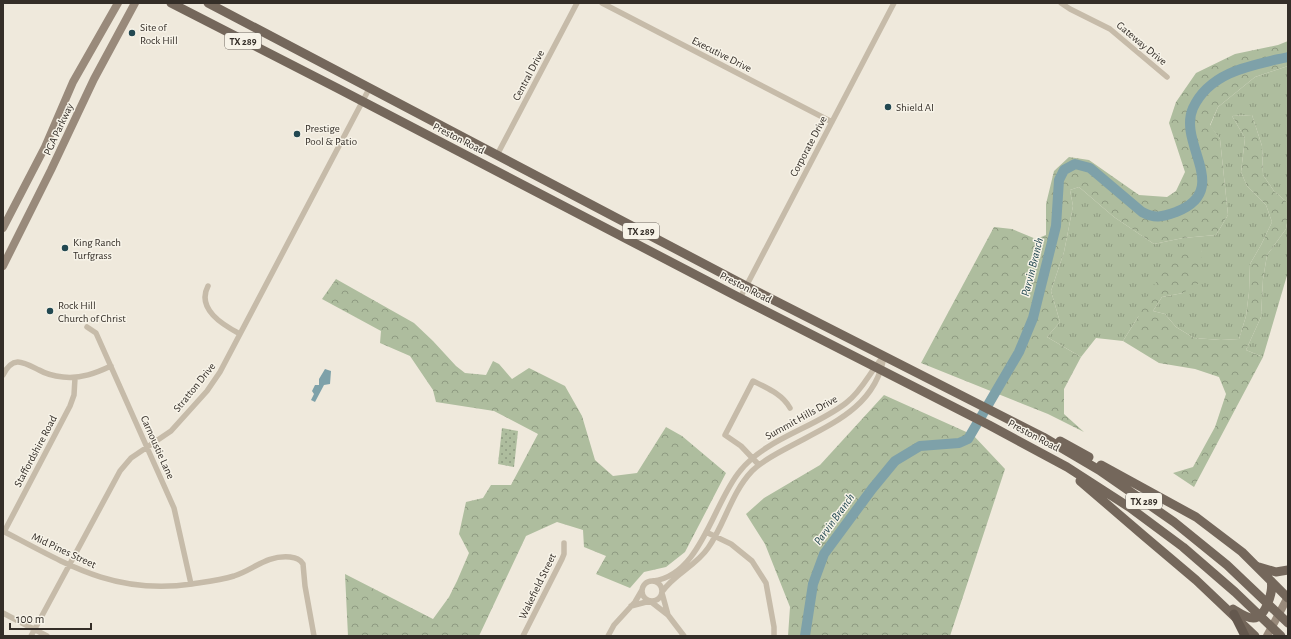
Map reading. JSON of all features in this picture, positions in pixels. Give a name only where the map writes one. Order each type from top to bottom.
[{"type":"highway","points":[[1234,614],[1245,636]]},
{"type":"main road","name":"PGA Parkway","points":[[3,228],[45,147],[73,82],[118,3]]},
{"type":"main road","name":"PGA Parkway","points":[[3,266],[94,79],[134,3]]},
{"type":"main road","name":"Preston Road","points":[[171,3],[363,101],[740,298],[1024,443],[1076,473],[1150,522],[1200,561],[1248,603],[1281,636]]},
{"type":"main road","name":"Preston Road","points":[[208,3],[746,286],[1023,427],[1099,470],[1150,505],[1204,546],[1254,590],[1288,624]]},
{"type":"main road","points":[[483,164],[494,161],[497,156]]},
{"type":"main road","points":[[577,213],[583,200]]},
{"type":"main road","points":[[1023,427],[1062,442],[1110,470],[1185,510],[1235,546],[1288,598],[1267,636]]},
{"type":"main road","points":[[1024,443],[1084,484],[1222,603],[1255,636]]},
{"type":"main road","points":[[1257,567],[1276,572],[1288,570]]},
{"type":"main road","points":[[1222,603],[1250,618],[1259,617],[1272,594],[1273,586],[1271,582]]},
{"type":"street","name":"Central Drive","points":[[497,156],[577,3]]},
{"type":"street","name":"Executive Drive","points":[[602,3],[832,122]]},
{"type":"street","name":"Corporate Drive","points":[[740,298],[894,3]]},
{"type":"street","name":"Gateway Drive","points":[[1062,3],[1070,9],[1110,29],[1167,77]]},
{"type":"street","name":"Stratton Drive","points":[[31,636],[120,471],[132,458],[171,431],[212,385],[369,88]]},
{"type":"street","points":[[208,286],[205,292],[205,301],[210,310],[221,323],[240,334]]},
{"type":"street","name":"Carnoustie Lane","points":[[87,327],[96,333],[176,512],[191,584]]},
{"type":"street","name":"Summit Hills Drive","points":[[662,592],[671,580],[694,563],[703,554],[715,536],[741,486],[750,474],[770,457],[850,412],[866,398],[884,356]]},
{"type":"street","points":[[3,375],[9,366],[15,362],[24,362],[56,376],[75,378],[93,374],[111,366]]},
{"type":"street","name":"Summit Hills Drive","points":[[653,581],[665,579],[682,567],[695,551],[730,486],[743,467],[763,450],[834,411],[847,402],[878,368]]},
{"type":"street","name":"Staffordshire Road","points":[[4,531],[70,406],[74,395],[75,378]]},
{"type":"street","points":[[759,465],[741,446],[725,435],[753,381],[786,400],[790,408]]},
{"type":"street","name":"Mid Pines Street","points":[[4,531],[70,566],[94,576],[132,584],[157,586],[191,584],[231,577],[274,557],[296,558],[303,564],[305,590],[314,636]]},
{"type":"street","points":[[706,532],[731,544],[752,561],[766,583],[774,627],[774,636]]},
{"type":"street","name":"Wakefield Street","points":[[523,636],[562,559],[564,554],[564,543]]},
{"type":"street","points":[[608,636],[614,625],[631,606],[646,583],[653,581],[659,584],[668,615]]},
{"type":"street","points":[[642,590],[644,598],[668,615],[684,636]]},
{"type":"street","points":[[631,606],[658,600],[662,592]]},
{"type":"street","points":[[3,613],[47,636]]},
{"type":"green space","points":[[1288,41],[1288,66],[1255,77],[1218,107],[1210,125],[1220,139],[1228,215],[1216,235],[1183,238],[1154,244],[1114,217],[1079,187],[1070,190],[1073,206],[1064,252],[1051,291],[1060,322],[1047,337],[1081,357],[1064,389],[1064,414],[1084,432],[1048,414],[921,363],[994,227],[1012,229],[1036,239],[1046,235],[1046,204],[1054,171],[1069,157],[1089,160],[1139,195],[1167,197],[1176,191],[1185,172],[1169,123],[1176,102],[1196,73],[1235,54],[1278,45]]},
{"type":"green space","points":[[1288,66],[1288,203],[1274,191],[1263,175],[1262,146],[1252,115],[1232,116],[1245,138],[1241,172],[1247,186],[1266,205],[1272,222],[1250,264],[1246,316],[1239,339],[1221,340],[1194,338],[1176,327],[1165,314],[1153,311],[1162,297],[1183,293],[1202,250],[1138,317],[1123,341],[1096,338],[1081,357],[1047,337],[1060,322],[1051,291],[1064,252],[1073,206],[1070,190],[1079,187],[1114,217],[1154,244],[1183,238],[1216,235],[1228,215],[1220,139],[1210,126],[1218,107],[1255,77]]},
{"type":"green space","points":[[1252,115],[1262,146],[1263,175],[1274,191],[1288,203],[1288,217],[1286,229],[1267,255],[1263,279],[1261,317],[1246,350],[1263,357],[1194,487],[1173,473],[1193,467],[1215,427],[1226,394],[1219,377],[1195,369],[1159,363],[1123,341],[1138,317],[1150,291],[1172,260],[1187,249],[1202,250],[1199,283],[1183,293],[1162,297],[1153,311],[1165,314],[1176,327],[1194,338],[1221,340],[1239,339],[1246,316],[1250,264],[1272,222],[1266,205],[1247,186],[1241,172],[1245,138],[1232,116]]},
{"type":"green space","points":[[1288,217],[1288,272],[1263,357],[1246,350],[1261,317],[1263,279],[1267,255],[1286,229]]},
{"type":"green space","points":[[336,279],[414,323],[456,366],[465,373],[486,375],[493,361],[499,364],[512,379],[529,368],[565,386],[582,416],[595,460],[613,476],[637,473],[666,427],[682,436],[726,473],[685,552],[666,567],[644,572],[630,588],[596,574],[606,556],[584,547],[583,530],[557,522],[526,536],[479,636],[348,636],[345,574],[433,619],[449,597],[469,553],[459,534],[466,502],[483,498],[491,485],[511,485],[538,434],[494,411],[436,402],[433,390],[410,356],[380,343],[381,331],[322,299]]},
{"type":"green space","points":[[884,395],[973,435],[1005,469],[950,636],[788,636],[790,607],[765,544],[746,514],[764,498],[820,465]]},
{"type":"green space","points":[[502,428],[518,431],[514,467],[498,464]]},
{"type":"water","points":[[325,369],[331,371],[330,384],[324,385],[315,402],[311,400],[314,394],[312,391],[315,385],[319,385],[319,379]]},
{"type":"waterway","name":"Parvin Branch","points":[[805,636],[813,584],[824,554],[872,489],[895,461],[920,446],[959,443],[968,439],[1019,352],[1033,318],[1056,226],[1059,180],[1064,170],[1075,164],[1090,168],[1142,212],[1151,216],[1167,215],[1176,212],[1192,203],[1200,192],[1202,179],[1190,122],[1193,108],[1201,96],[1210,86],[1221,78],[1234,72],[1261,63],[1288,57]]},
{"type":"place","name":"Site of Rock Hill","points":[[132,33]]},
{"type":"place","name":"Shield AI","points":[[888,107]]},
{"type":"place","name":"Prestige Pool & Patio","points":[[297,134]]},
{"type":"place","name":"King Ranch Turfgrass","points":[[65,248]]},
{"type":"place","name":"Rock Hill Church of Christ","points":[[50,311]]}]
